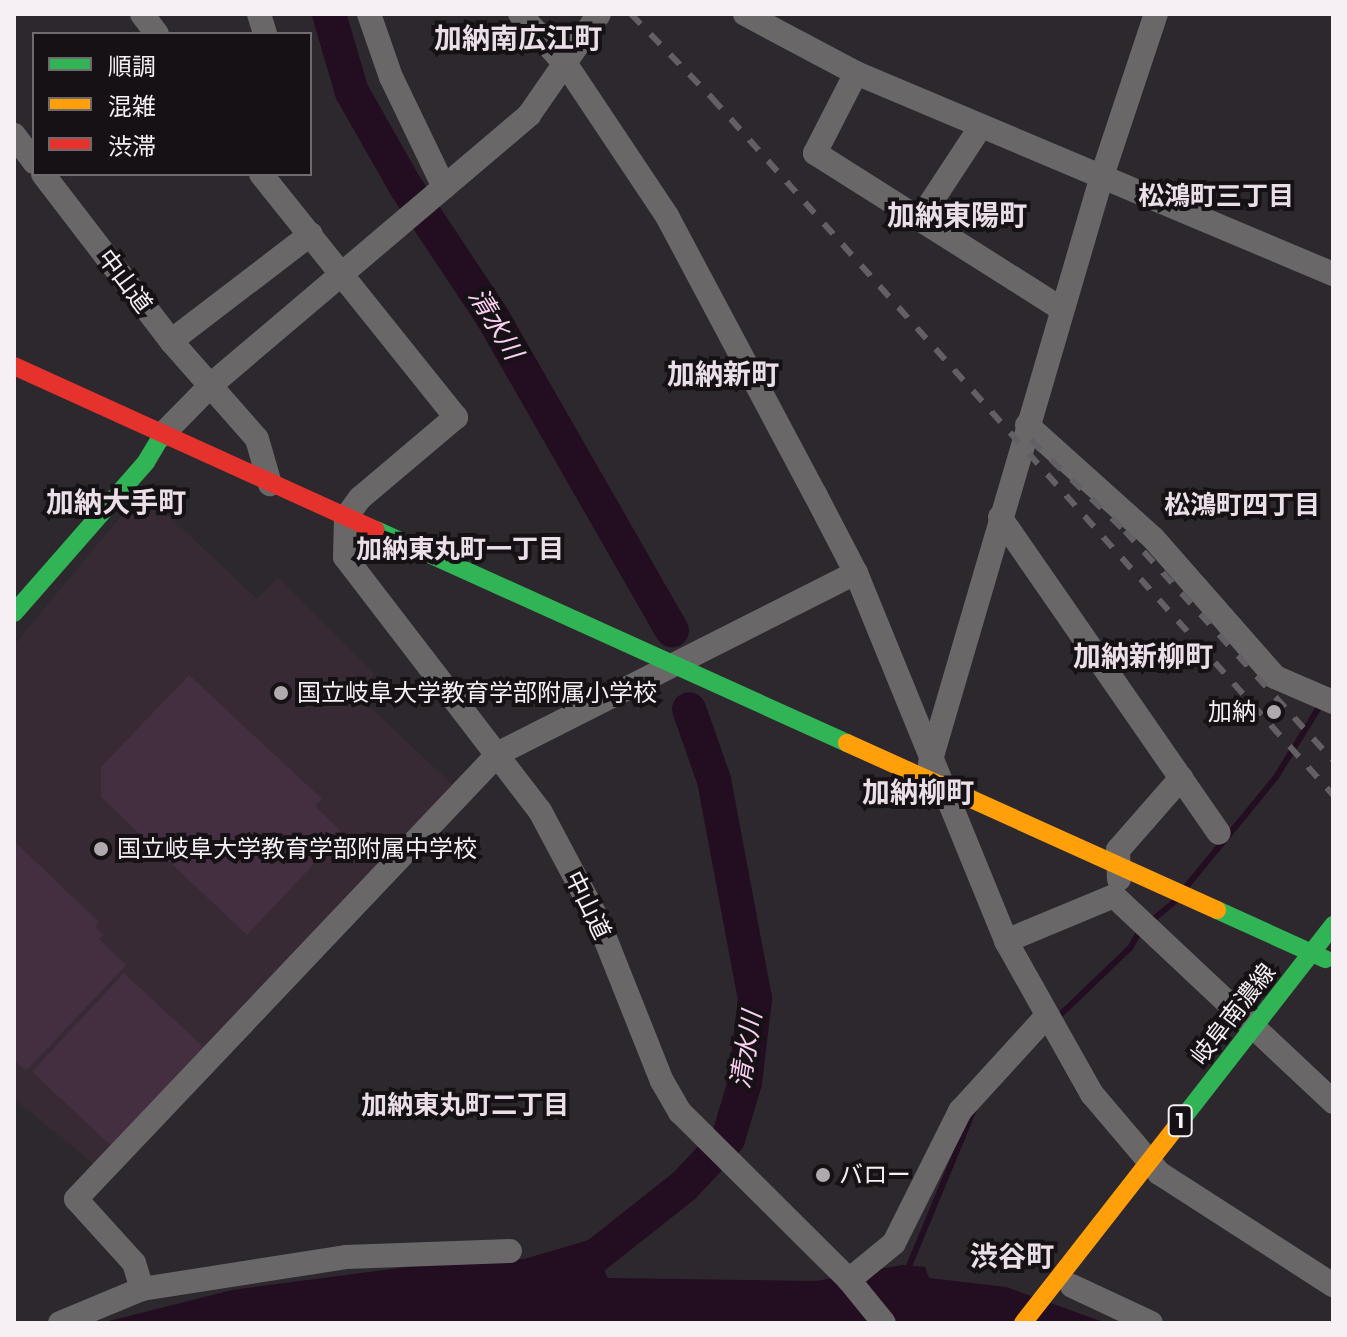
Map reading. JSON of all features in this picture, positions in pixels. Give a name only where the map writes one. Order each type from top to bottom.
[{"type":"street","points":[[142,14],[156,32]]},
{"type":"street","points":[[369,14],[438,193]]},
{"type":"street","points":[[520,14],[567,66],[667,216],[856,573],[930,763],[1006,941],[1050,1026],[1092,1094],[1153,1168],[1333,1285]]},
{"type":"street","points":[[18,600],[146,462],[162,435],[212,384],[342,273],[403,227],[529,115],[567,66],[599,14]]},
{"type":"street","points":[[745,14],[856,73],[1333,274]]},
{"type":"street","points":[[930,763],[1102,176],[1156,14]]},
{"type":"street","points":[[856,73],[815,153],[1062,309]]},
{"type":"street","points":[[920,219],[981,126]]},
{"type":"street","points":[[14,135],[32,159]]},
{"type":"street","name":"中山道","points":[[45,176],[171,341],[212,384],[257,439],[270,484]]},
{"type":"street","points":[[266,176],[456,417],[360,498],[346,517]]},
{"type":"street","points":[[171,341],[311,234]]},
{"type":"street","points":[[14,366],[1122,869],[1323,953]]},
{"type":"street","points":[[1027,425],[1153,538],[1275,677],[1333,702]]},
{"type":"street","name":"中山道","points":[[346,517],[341,546],[345,557],[499,753],[540,811],[597,918],[662,1081],[680,1112],[849,1280],[884,1323]]},
{"type":"street","points":[[1000,517],[1219,833]]},
{"type":"street","points":[[142,1289],[134,1263],[76,1199],[499,753],[856,573]]},
{"type":"street","points":[[1114,896],[1122,869],[1118,850],[1181,778]]},
{"type":"street","points":[[1006,941],[1114,896]]},
{"type":"street","points":[[1114,896],[1333,1102]]},
{"type":"street","name":"岐阜南濃線","points":[[1040,1323],[1153,1168],[1323,953],[1333,925]]},
{"type":"street","points":[[849,1280],[894,1243],[960,1111],[1050,1026]]},
{"type":"street","points":[[60,1323],[142,1289],[346,1257],[510,1251]]},
{"type":"street","points":[[1061,1291],[1151,1323]]},
{"type":"street","name":"岐阜南濃線","points":[[1023,1323],[1061,1291]]},
{"type":"shaded area","points":[[142,491],[257,599],[278,578],[374,674],[356,694],[455,787],[98,1167],[14,1099],[14,645]]},
{"type":"shaded area","points":[[189,675],[322,799],[315,806],[343,833],[247,935],[101,797],[101,767]]},
{"type":"shaded area","points":[[14,841],[99,922],[95,927],[103,935],[99,939],[126,965],[26,1071],[14,1060]]},
{"type":"shaded area","points":[[124,973],[203,1047],[111,1145],[32,1072]]},
{"type":"shaded area","points":[[589,1240],[608,1278],[816,1281],[902,1265],[925,1267],[929,1278],[1006,1287],[1106,1323],[101,1323],[232,1290],[407,1267],[524,1259]]},
{"type":"waterway","name":"清水川","points":[[329,14],[352,92],[406,187],[493,318],[672,630]]},
{"type":"waterway","points":[[1186,887],[1276,777],[1321,704]]},
{"type":"waterway","name":"清水川","points":[[564,1281],[685,1185],[728,1139],[745,1082],[755,999],[714,780],[689,709]]},
{"type":"waterway","points":[[1149,923],[1174,902]]},
{"type":"waterway","points":[[1058,1017],[1130,948],[1140,931]]},
{"type":"waterway","points":[[907,1271],[973,1112]]},
{"type":"railway","points":[[631,14],[712,98],[1333,795]]},
{"type":"railway","points":[[1031,440],[1125,531],[1333,760]]},
{"type":"traffic: fast","points":[[14,613],[146,462],[162,435]]},
{"type":"traffic: fast","points":[[376,530],[847,743]]},
{"type":"traffic: fast","points":[[1217,910],[1325,959]]},
{"type":"traffic: fast","points":[[1179,1123],[1333,925]]},
{"type":"traffic: slow","points":[[847,743],[1217,910]]},
{"type":"traffic: slow","points":[[1023,1323],[1179,1123]]},
{"type":"traffic: jam","points":[[14,366],[376,530]]},
{"type":"place","name":"国立岐阜大学教育学部附属小学校","points":[[281,693]]},
{"type":"place","name":"加納","points":[[1274,712]]},
{"type":"place","name":"国立岐阜大学教育学部附属中学校","points":[[101,849]]},
{"type":"place","name":"バロー","points":[[823,1175]]},
{"type":"district","name":"加納南広江町","points":[[518,38]]},
{"type":"district","name":"松鴻町三丁目","points":[[1216,197]]},
{"type":"district","name":"加納東陽町","points":[[957,215]]},
{"type":"district","name":"加納新町","points":[[723,374]]},
{"type":"district","name":"加納大手町","points":[[116,502]]},
{"type":"district","name":"松鴻町四丁目","points":[[1242,506]]},
{"type":"district","name":"加納東丸町一丁目","points":[[460,550]]},
{"type":"district","name":"加納新柳町","points":[[1143,656]]},
{"type":"district","name":"加納柳町","points":[[918,792]]},
{"type":"district","name":"加納東丸町二丁目","points":[[465,1106]]},
{"type":"district","name":"渋谷町","points":[[1012,1256]]}]
